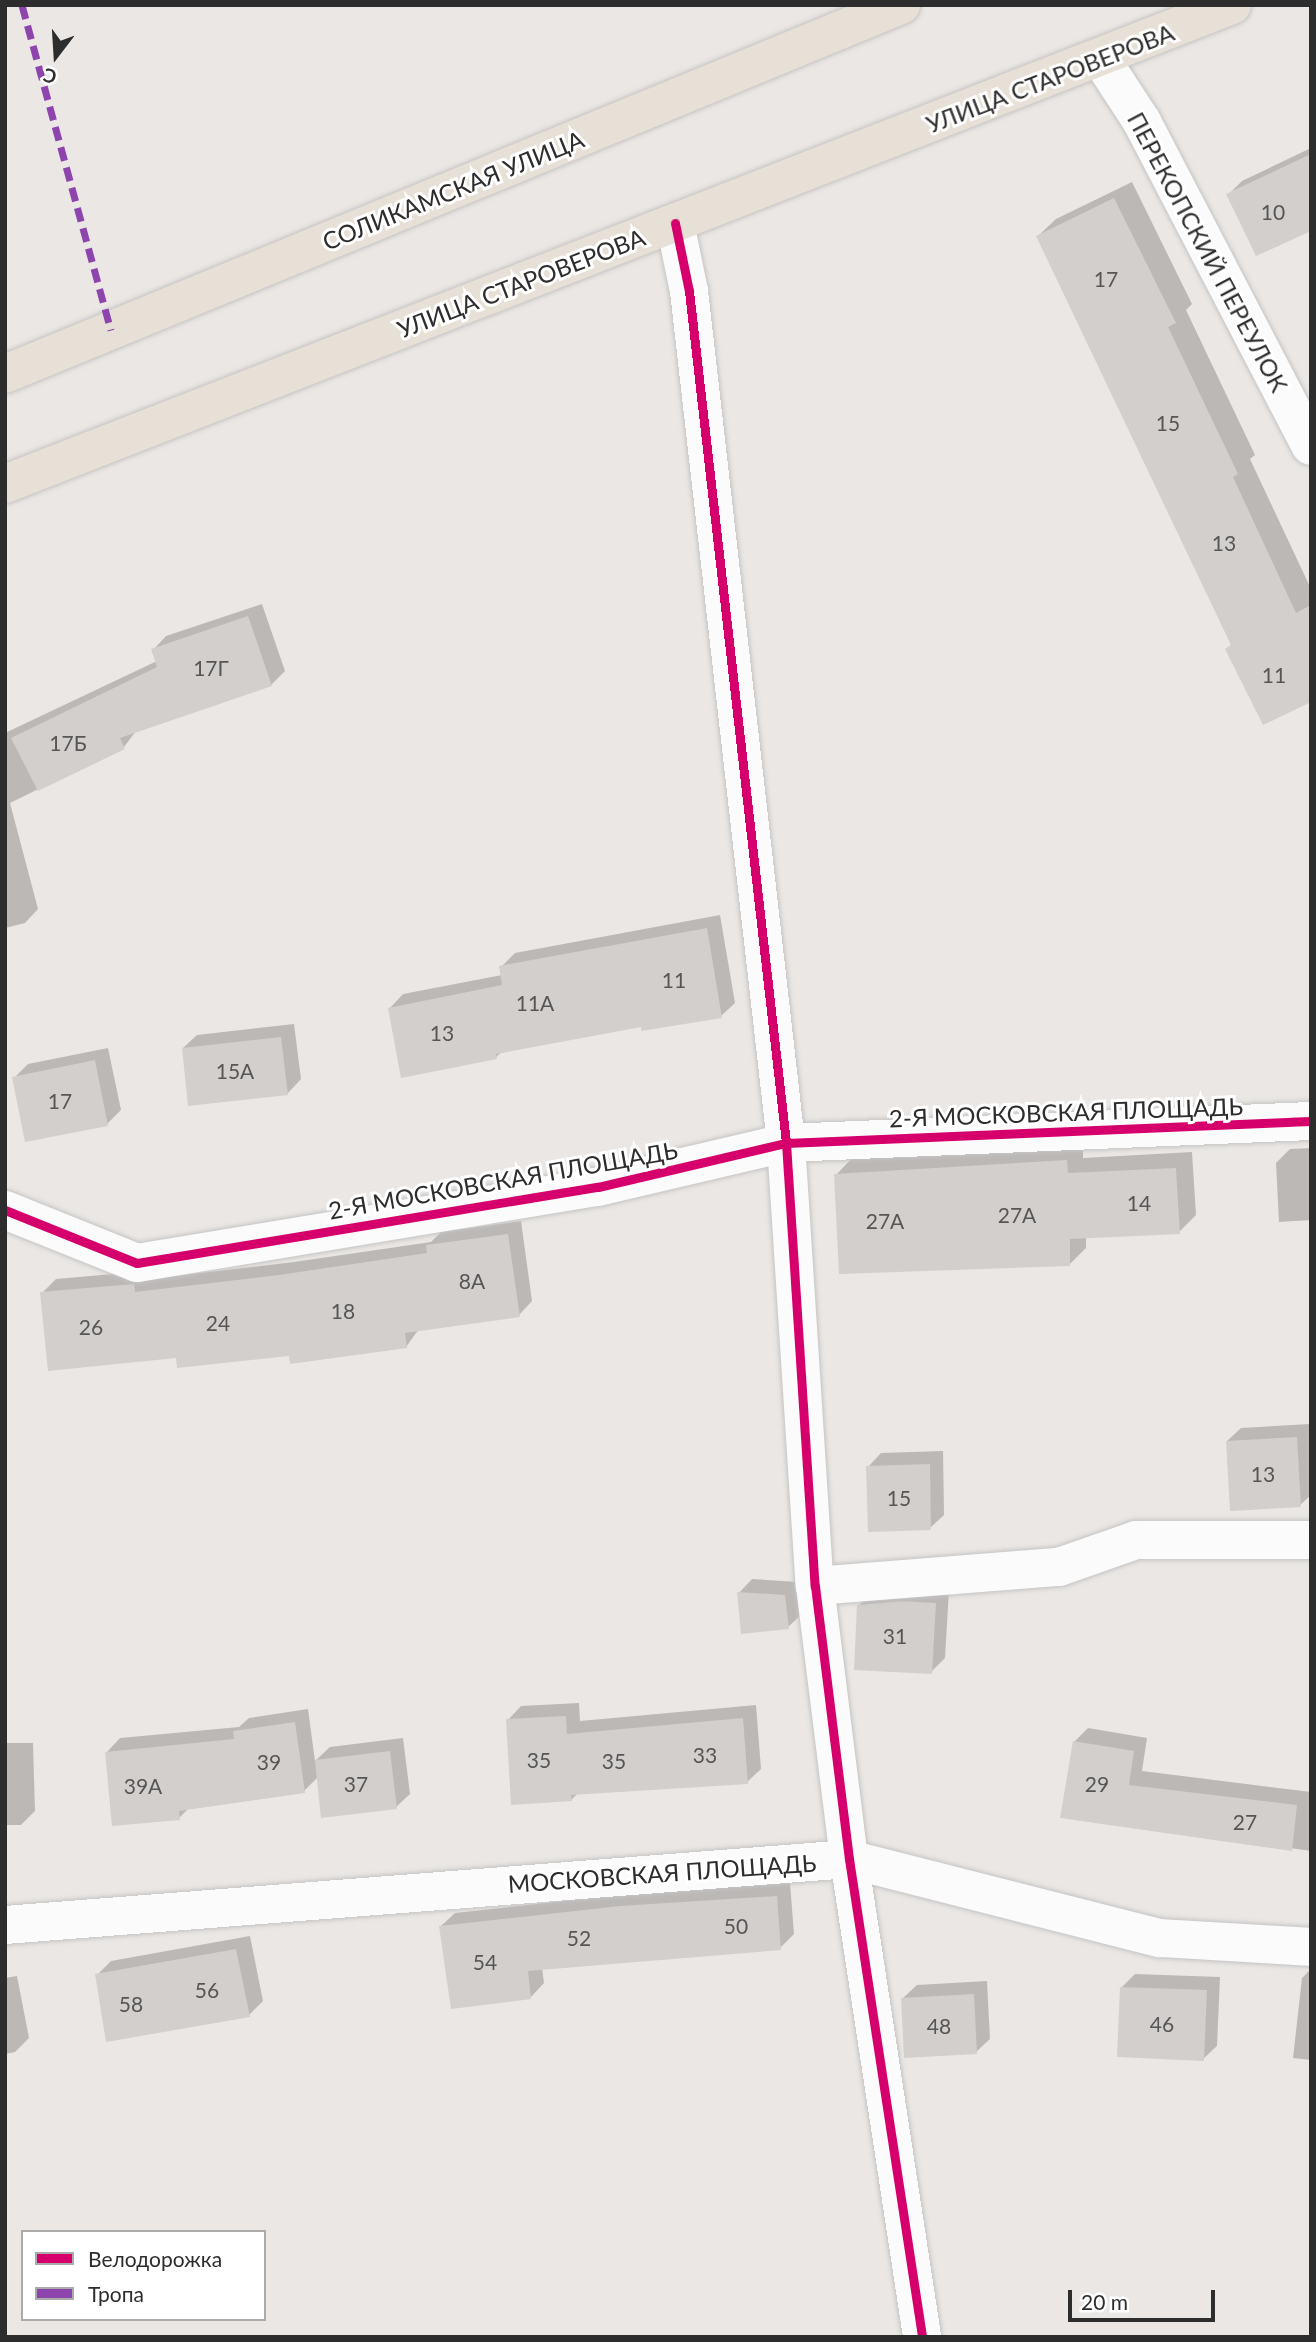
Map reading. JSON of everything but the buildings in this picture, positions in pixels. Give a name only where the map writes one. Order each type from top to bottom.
[{"type":"main road","name":"СОЛИКАМСКАЯ УЛИЦА","points":[[5,374],[901,5]]},
{"type":"main road","name":"УЛИЦА СТАРОВЕРОВА","points":[[5,484],[1101,59],[1232,5]]},
{"type":"street","name":"ПЕРЕКОПСКИЙ ПЕРЕУЛОК","points":[[1101,59],[1142,122],[1311,446]]},
{"type":"street","points":[[675,223],[689,291],[786,1143],[815,1586],[849,1859],[922,2337]]},
{"type":"street","name":"2-Я МОСКОВСКАЯ ПЛОЩАДЬ","points":[[5,1210],[136,1263],[598,1187],[786,1143],[1311,1121]]},
{"type":"street","points":[[815,1586],[1059,1567],[1136,1540],[1310,1540]]},
{"type":"street","name":"МОСКОВСКАЯ ПЛОЩАДЬ","points":[[5,1925],[849,1859],[1160,1938],[1311,1947]]},
{"type":"marked path","points":[[22,5],[111,330]]},
{"type":"cycle path","points":[[675,223],[689,291],[786,1143],[815,1586],[849,1859],[922,2337]]},
{"type":"cycle path","points":[[5,1210],[137,1263],[598,1187],[786,1143],[1311,1121]]}]
